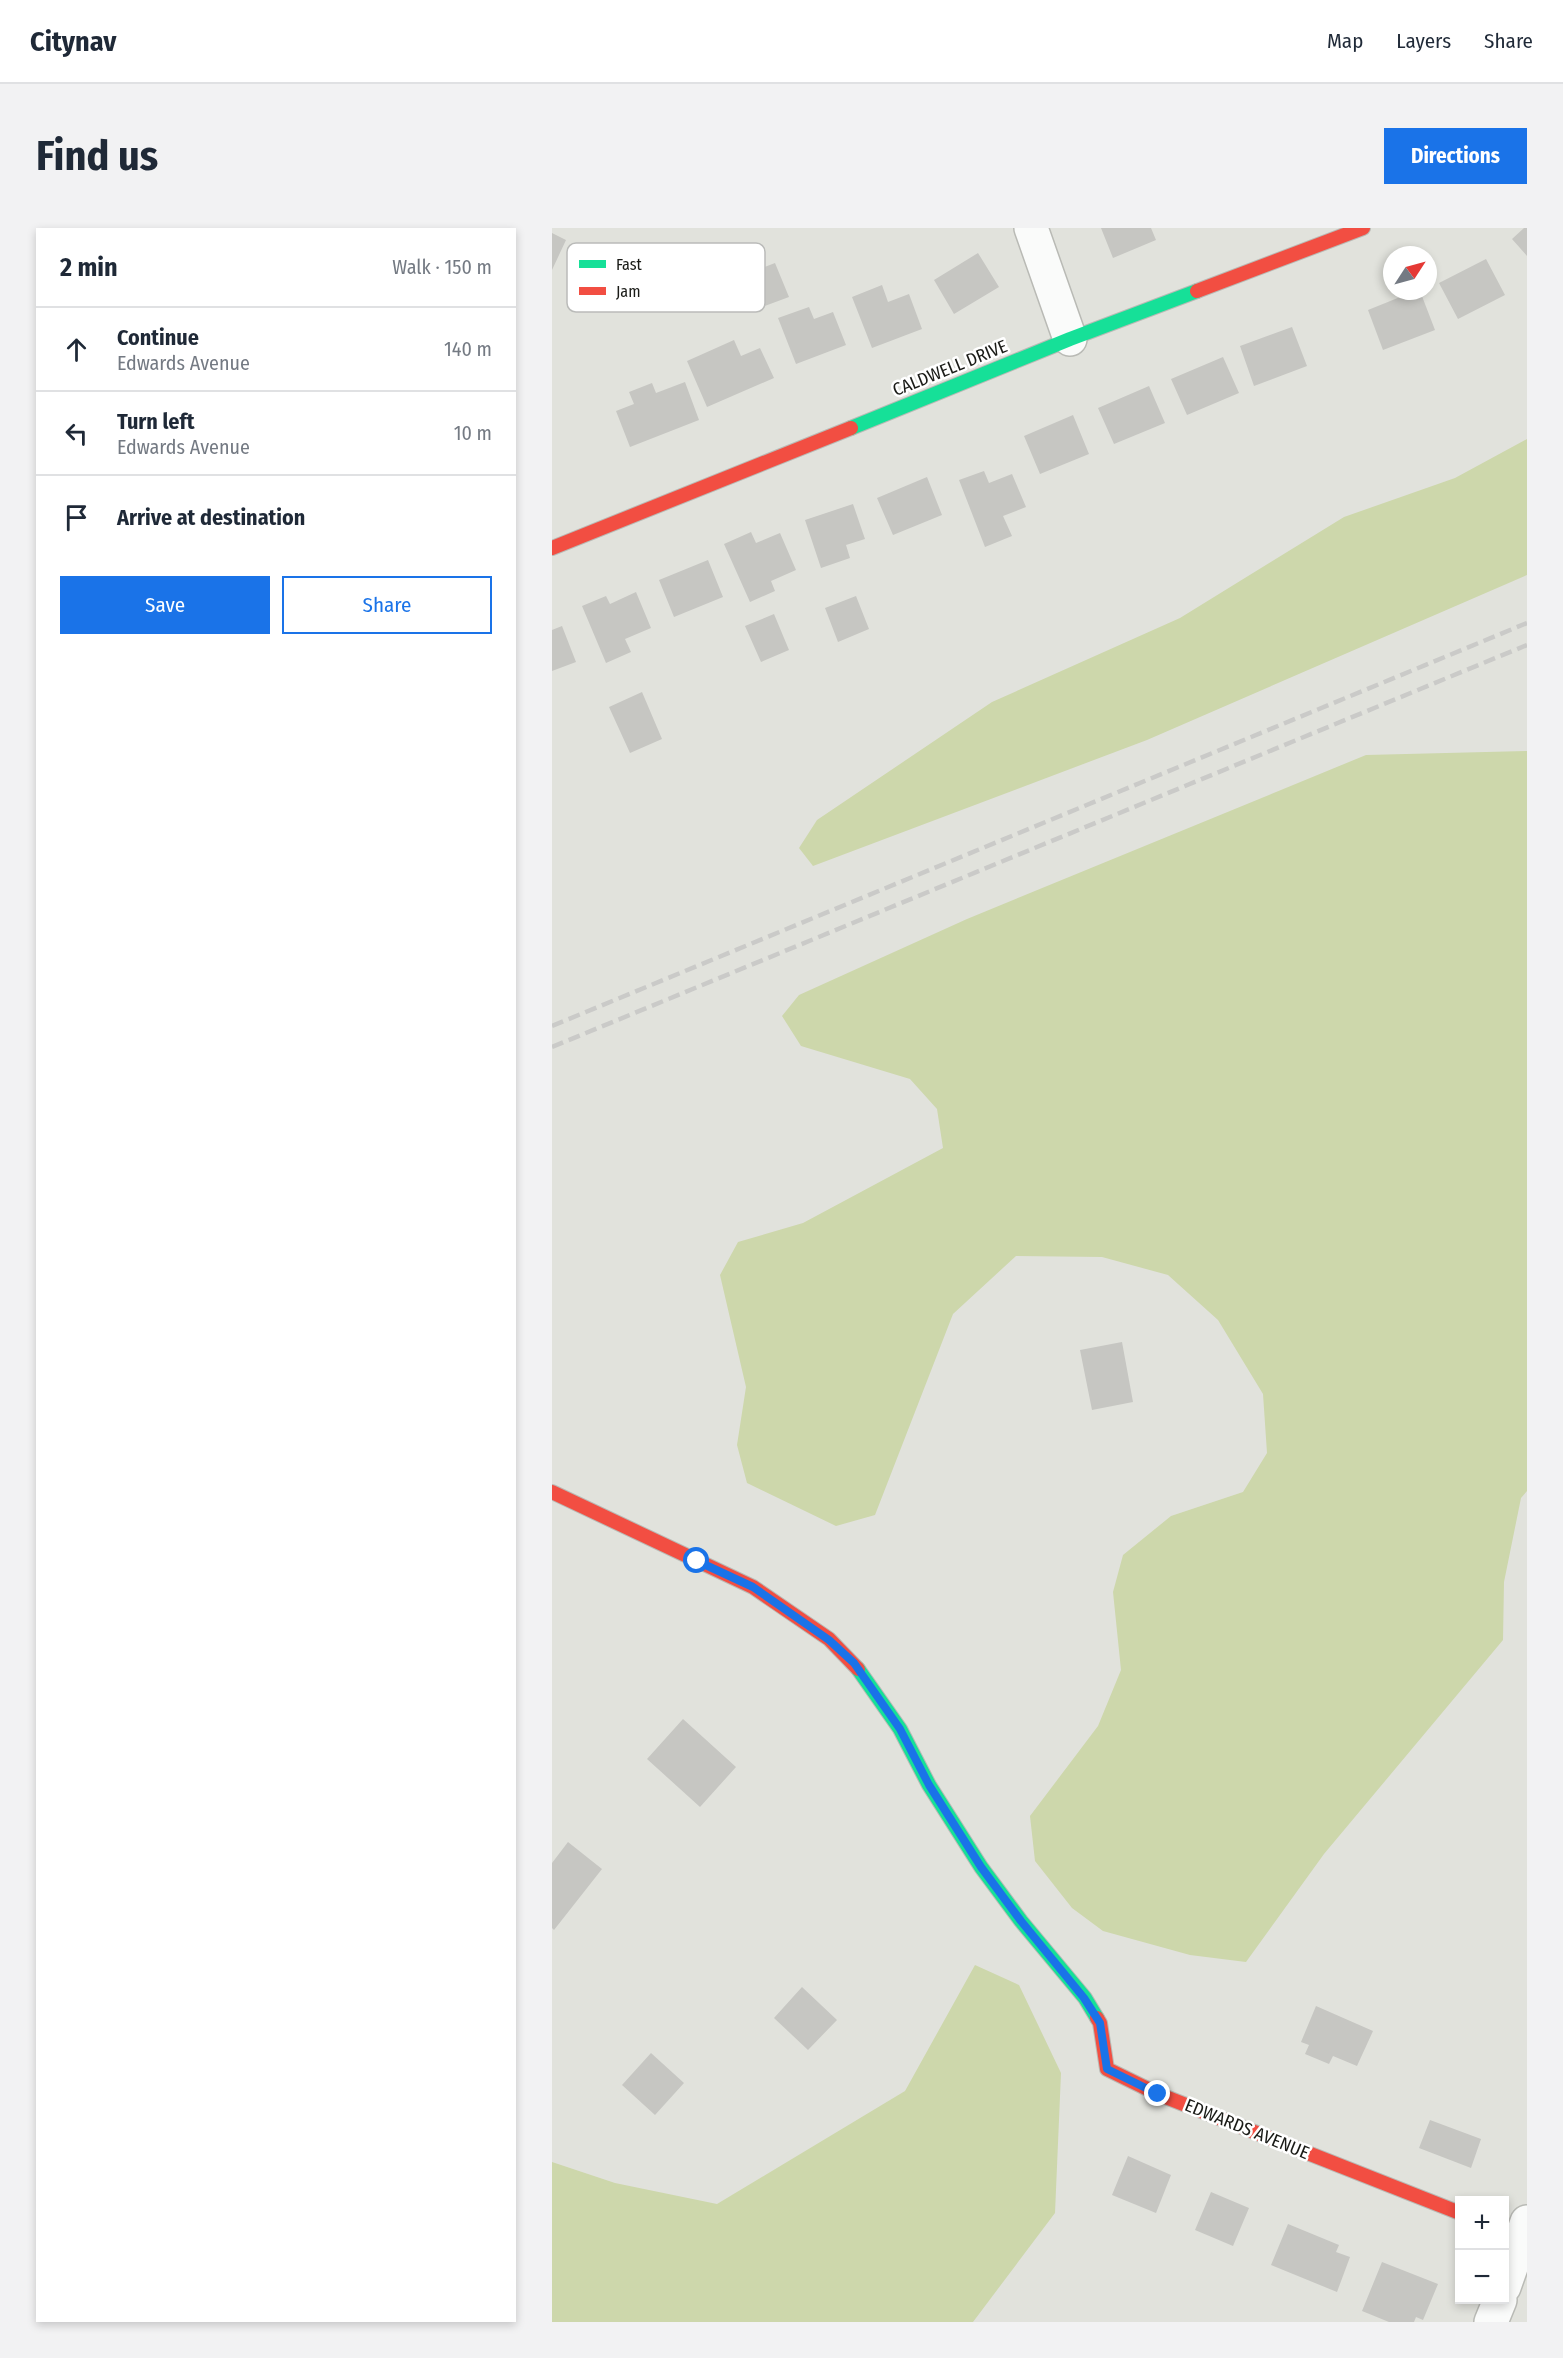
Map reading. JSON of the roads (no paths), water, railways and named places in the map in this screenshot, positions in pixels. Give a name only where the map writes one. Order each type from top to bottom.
[{"type":"street","points":[[1031,228],[1070,339]]},
{"type":"street","name":"CALDWELL DRIVE","points":[[552,548],[1070,339],[1363,228]]},
{"type":"street","name":"EDWARDS AVENUE","points":[[552,1492],[753,1587],[829,1640],[854,1663],[900,1729],[929,1785],[981,1867],[1021,1921],[1084,1998],[1100,2023],[1107,2069],[1158,2094],[1455,2211]]},
{"type":"street","points":[[1509,2270],[1520,2232]]},
{"type":"street","points":[[1491,2322],[1498,2304]]},
{"type":"railway","points":[[552,1026],[1527,623]]},
{"type":"railway","points":[[552,1047],[1527,645]]}]
